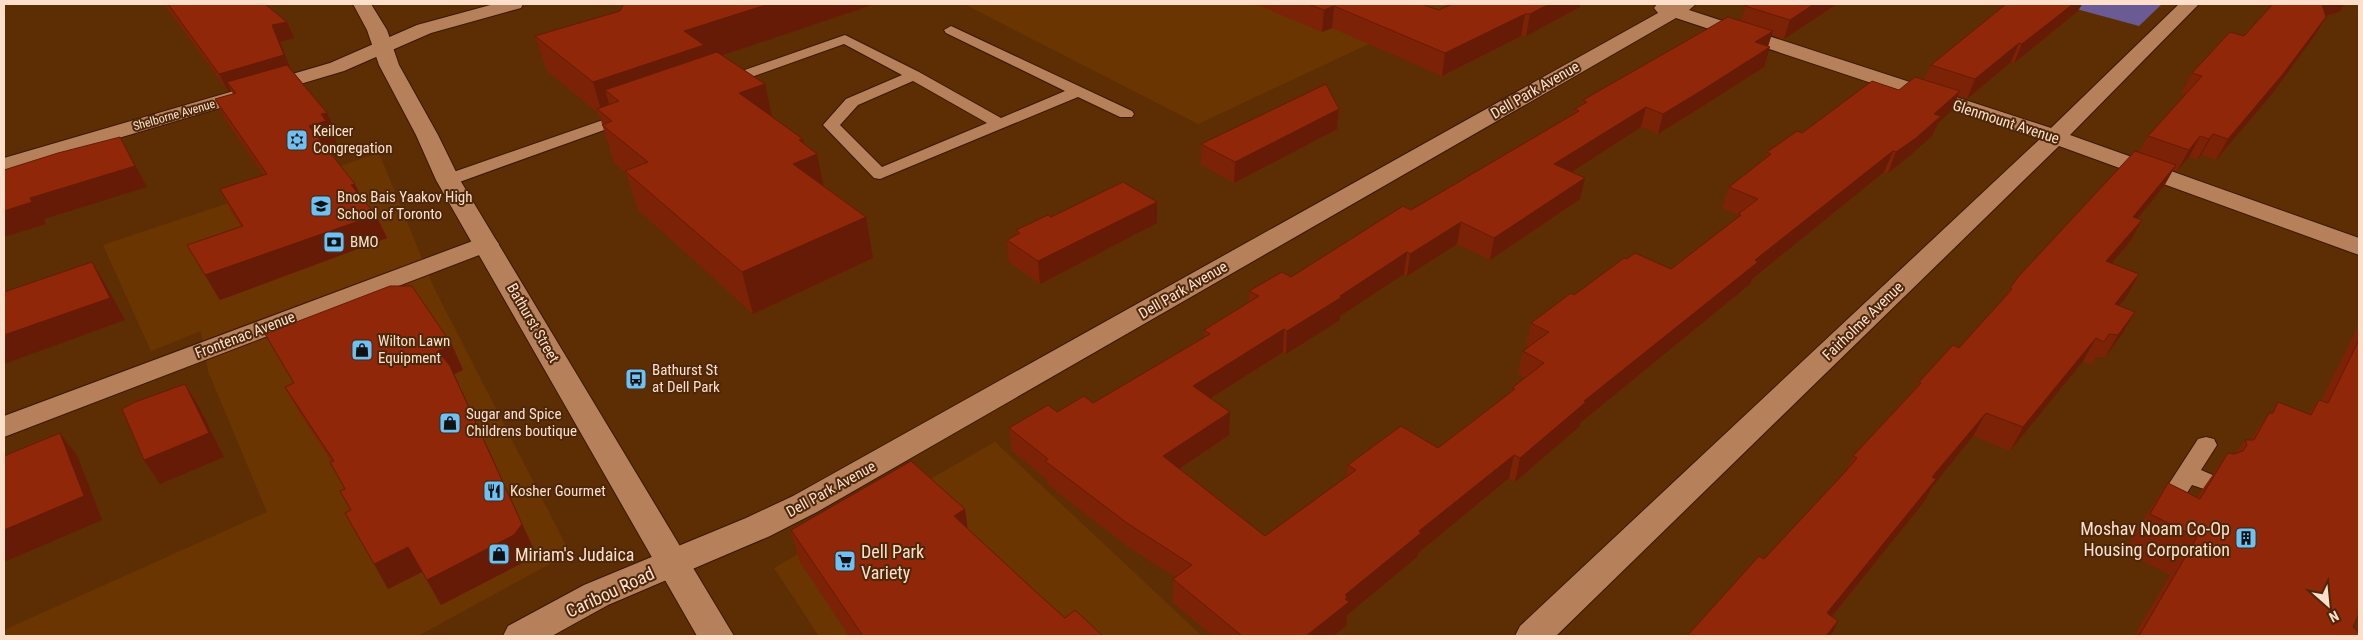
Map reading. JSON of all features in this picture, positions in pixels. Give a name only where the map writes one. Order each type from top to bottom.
[{"type":"street","name":"Bathurst Street","points":[[362,4],[377,30],[389,65],[428,135],[448,180],[716,636]]},
{"type":"street","name":"Shelborne Avenue","points":[[4,165],[337,67],[424,29],[514,4]]},
{"type":"street","name":"Fairholme Avenue","points":[[1533,636],[2055,137],[2190,4]]},
{"type":"street","name":"Glenmount Avenue","points":[[1670,6],[2055,137],[2359,247]]},
{"type":"street","name":"Dell Park Avenue","points":[[673,563],[758,527],[805,504],[1670,6]]},
{"type":"street","name":"Frontenac Avenue","points":[[4,427],[486,244]]},
{"type":"street","name":"Caribou Road","points":[[521,636],[596,595],[673,563]]},
{"type":"lane","points":[[951,30],[1126,114]]},
{"type":"lane","points":[[706,88],[845,39],[914,75],[1000,124]]},
{"type":"lane","points":[[914,75],[852,102],[832,125],[880,174],[1078,91]]},
{"type":"lane","points":[[448,180],[641,112]]},
{"type":"lane","points":[[2159,518],[2197,477],[2206,445]]},
{"type":"shaded area","points":[[964,4],[1454,4],[1198,124]]},
{"type":"shaded area","points":[[2058,4],[2162,4],[2139,26]]},
{"type":"shaded area","points":[[379,153],[434,288],[570,553],[418,636],[4,636],[4,630],[267,512],[208,371],[201,331],[151,351],[103,245]]},
{"type":"shaded area","points":[[995,442],[1202,636],[819,636],[774,568]]},
{"type":"building","points":[[168,4],[265,4],[287,22],[272,25],[284,55],[219,74]]},
{"type":"building","points":[[624,4],[769,4],[684,31],[704,45],[593,82],[535,36],[620,11]]},
{"type":"building","points":[[1308,4],[1421,4],[1439,10],[1452,4],[1549,4],[1445,53],[1334,6],[1324,10]]},
{"type":"building","points":[[1749,4],[1814,4],[1790,20],[1745,6]]},
{"type":"building","points":[[2006,4],[2073,4],[2022,44],[2019,43],[1975,79],[1931,65]]},
{"type":"building","points":[[2273,4],[2322,4],[2326,17],[2283,74],[2228,139],[2213,134],[2209,139],[2200,136],[2189,150],[2148,136],[2202,76],[2192,73],[2230,32],[2244,36]]},
{"type":"building","points":[[1728,17],[1773,31],[1755,42],[1770,47],[1663,114],[1646,107],[1554,164],[1585,178],[1494,238],[1461,222],[1410,254],[1407,252],[1340,296],[1342,297],[1287,331],[1284,329],[1193,386],[1230,412],[1163,456],[1265,536],[1356,470],[1348,465],[1401,426],[1438,448],[1515,389],[1512,388],[1544,363],[1523,351],[1549,332],[1531,323],[1571,293],[1574,295],[1624,258],[1627,259],[1635,253],[1671,269],[1741,215],[1738,214],[1758,199],[1729,187],[1771,154],[1767,152],[1797,131],[1802,133],[1872,81],[1899,90],[1915,77],[1960,91],[1934,114],[1941,116],[1916,138],[1896,152],[1893,151],[1755,260],[1758,262],[1584,401],[1586,402],[1520,458],[1514,455],[1419,531],[1421,533],[1345,595],[1347,597],[1345,599],[1349,602],[1306,636],[1242,636],[1173,579],[1192,565],[1127,523],[1045,461],[1048,459],[1009,428],[1048,405],[1057,412],[1084,396],[1093,403],[1210,334],[1204,330],[1259,296],[1249,291],[1282,272],[1291,277],[1403,206],[1411,210],[1579,111],[1575,109],[1587,102],[1583,100]]},
{"type":"building","points":[[717,52],[765,84],[739,93],[803,139],[799,140],[817,154],[793,164],[866,217],[742,272],[625,171],[648,162],[602,125],[612,121],[597,109],[619,101],[605,90]]},
{"type":"building","points":[[287,65],[327,113],[321,114],[326,121],[309,126],[355,184],[351,185],[376,215],[205,275],[187,245],[243,226],[220,189],[267,174],[215,99],[236,93],[227,82]]},
{"type":"building","points":[[1326,84],[1339,109],[1235,162],[1201,144]]},
{"type":"building","points":[[120,137],[135,166],[30,198],[32,202],[4,211],[4,170],[58,153]]},
{"type":"building","points":[[2135,151],[2176,165],[2133,217],[2142,220],[2106,261],[2139,274],[2115,304],[2135,312],[2118,335],[2109,334],[2104,342],[2096,338],[2023,427],[1986,413],[1932,477],[1936,479],[1827,613],[1838,621],[1826,636],[1687,636],[1759,556],[1764,559],[1846,471],[1857,458],[1853,456],[1921,383],[1919,382],[1953,345],[1959,348],[2012,289],[2010,288],[2018,277]]},
{"type":"building","points":[[1123,182],[1157,202],[1038,261],[1007,240],[1020,233],[1016,230],[1048,215],[1051,217]]},
{"type":"building","points":[[92,262],[110,298],[4,335],[4,292]]},
{"type":"building","points":[[390,286],[412,286],[452,345],[438,351],[450,366],[522,524],[514,535],[427,580],[408,547],[374,564],[345,513],[351,510],[340,491],[345,489],[330,462],[334,461],[285,387],[294,383],[265,334]]},
{"type":"building","name":"Moshav Noam Co-Op Housing Corporation","points":[[2359,340],[2359,614],[2353,627],[2359,633],[2359,636],[2139,636],[2197,537],[2150,514],[2168,483],[2200,499],[2228,453],[2234,454],[2243,451],[2247,445],[2245,440],[2254,440],[2269,413],[2273,413],[2278,402],[2311,415],[2319,400],[2328,403]]},
{"type":"building","points":[[185,384],[209,433],[144,460],[122,409],[135,402]]},
{"type":"building","points":[[60,433],[84,496],[4,530],[4,456]]},
{"type":"building","points":[[911,461],[965,509],[954,516],[1035,591],[1065,618],[1075,610],[1103,636],[863,636],[791,530]]},
{"type":"place","name":"Keilcer Congregation","points":[[297,140]]},
{"type":"place","name":"Bnos Bais Yaakov High School of Toronto","points":[[321,206]]},
{"type":"place","name":"BMO","points":[[334,242]]},
{"type":"place","name":"Wilton Lawn Equipment","points":[[362,350]]},
{"type":"place","name":"Bathurst St at Dell Park","points":[[636,379]]},
{"type":"place","name":"Sugar and Spice Childrens boutique","points":[[450,423]]},
{"type":"place","name":"Kosher Gourmet","points":[[494,491]]},
{"type":"place","name":"Moshav Noam Co-Op Housing Corporation","points":[[2246,538]]},
{"type":"place","name":"Miriam's Judaica","points":[[499,554]]},
{"type":"place","name":"Dell Park Variety","points":[[845,561]]}]
